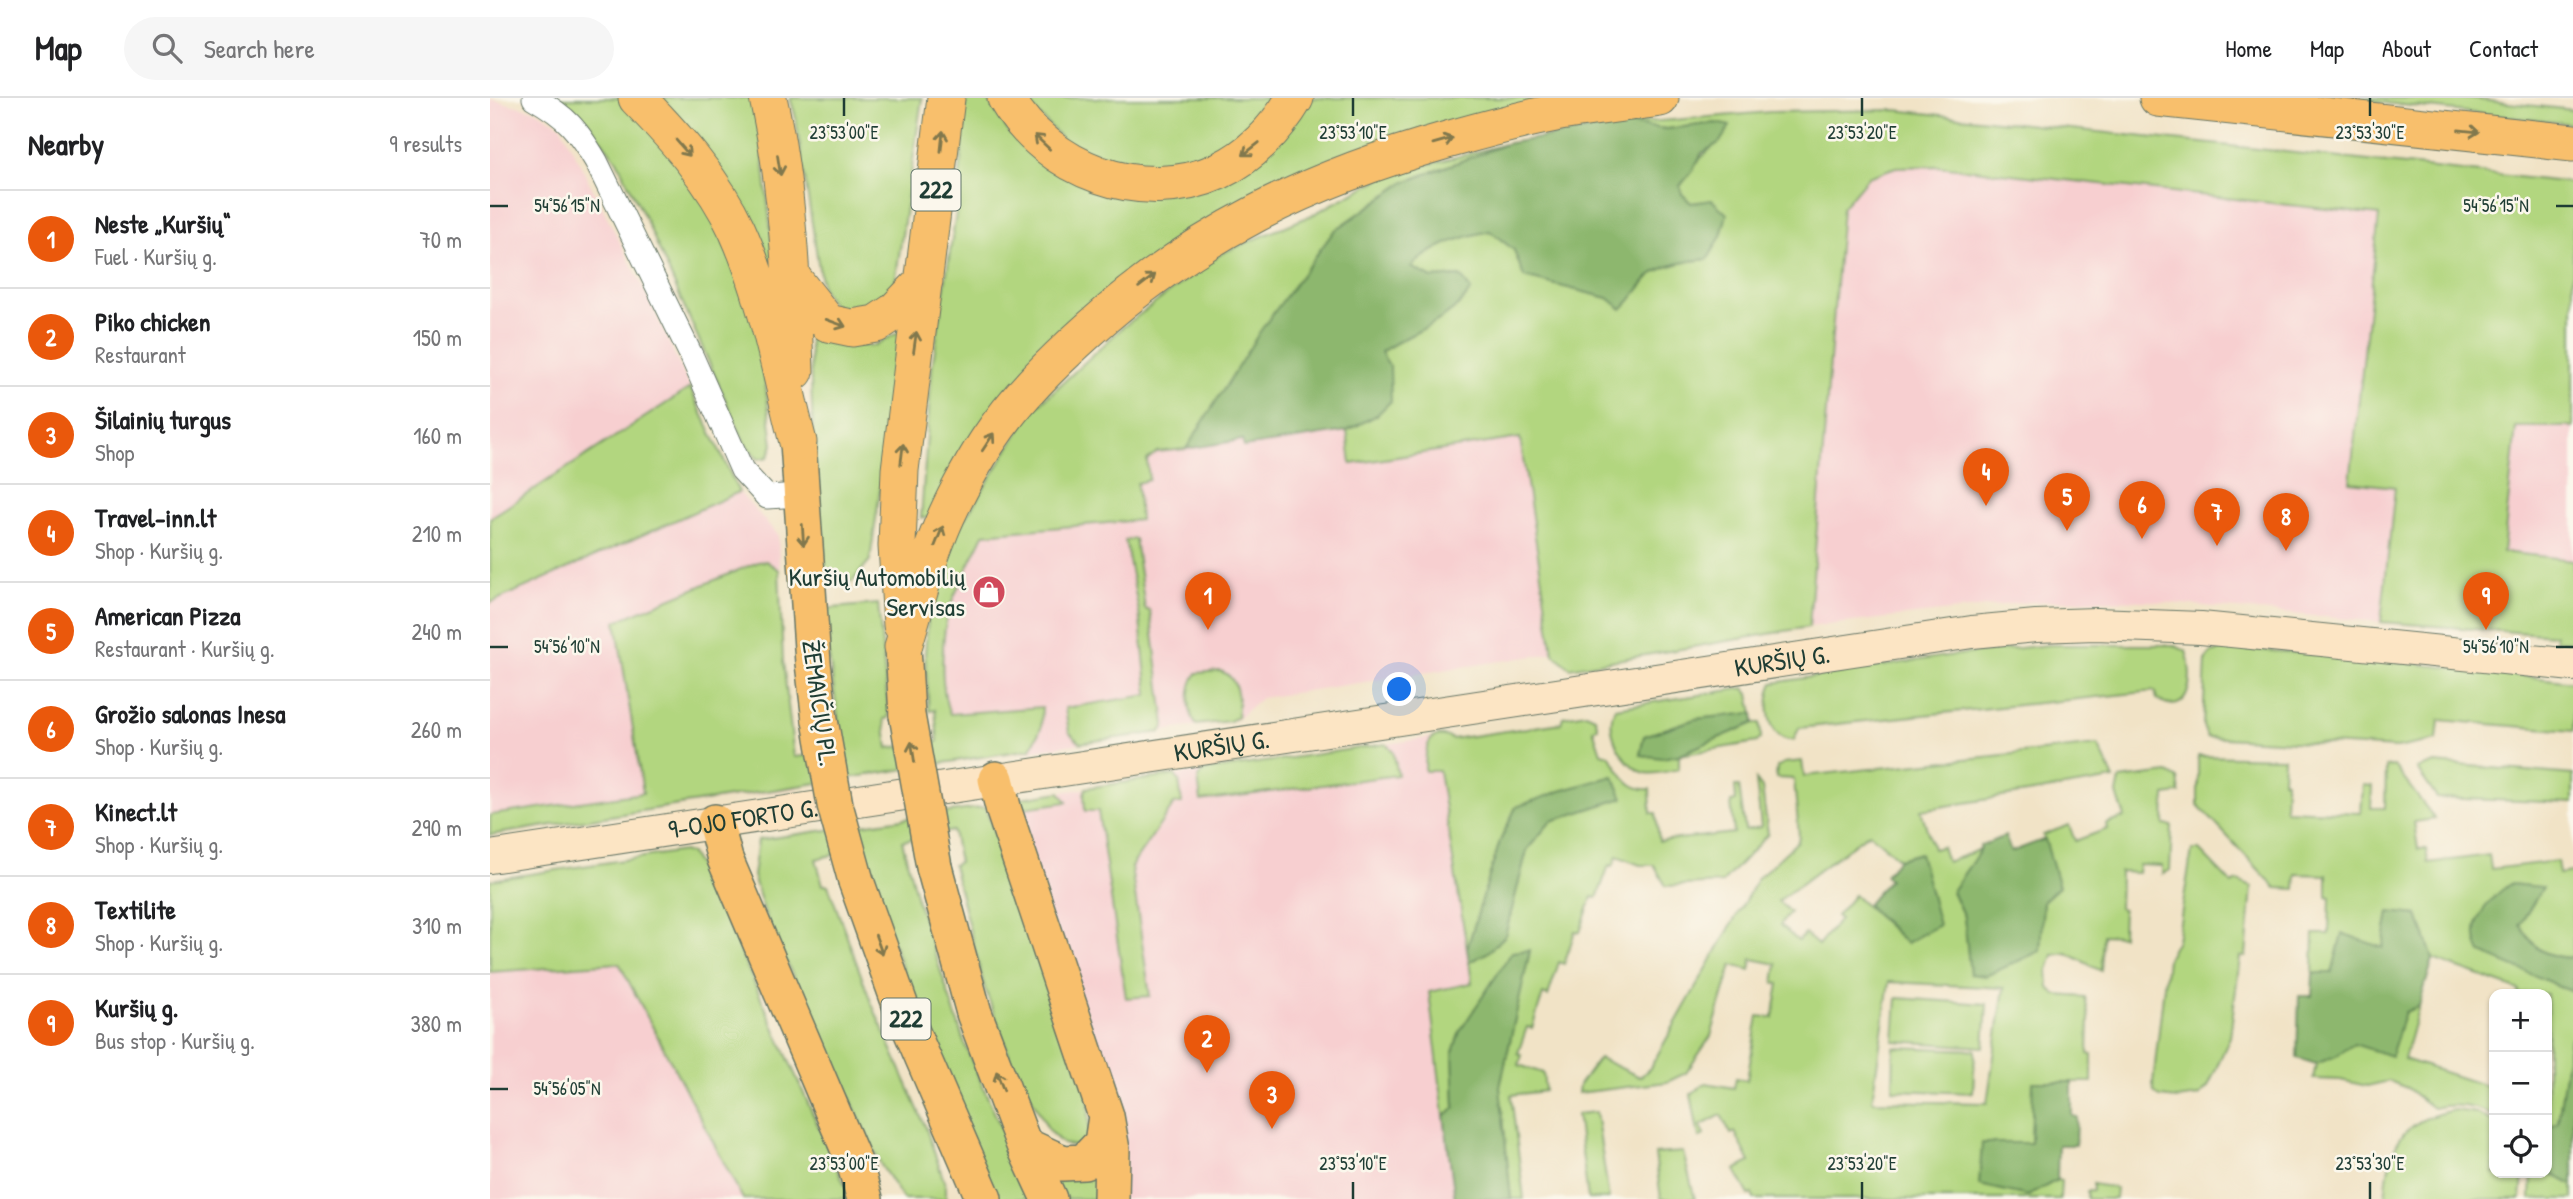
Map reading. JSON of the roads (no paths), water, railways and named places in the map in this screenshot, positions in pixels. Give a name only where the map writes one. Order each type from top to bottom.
[{"type":"highway","points":[[637,98],[696,164],[720,198],[737,229],[761,297],[797,442]]},
{"type":"highway","name":"ŽEMAIČIŲ PL.","points":[[768,98],[782,188],[790,275],[797,442]]},
{"type":"highway","name":"222","points":[[903,647],[897,546],[900,470],[946,98]]},
{"type":"highway","points":[[1006,98],[1029,129],[1060,156],[1114,181],[1154,185],[1188,180],[1219,171],[1268,135],[1295,98]]},
{"type":"highway","points":[[903,647],[937,536],[986,443],[1050,365],[1117,304],[1164,269],[1216,234],[1270,206],[1332,177],[1388,157],[1478,131],[1553,114],[1660,98]]},
{"type":"highway","points":[[2158,98],[2573,142]]},
{"type":"highway","points":[[790,275],[828,323],[852,328],[876,324],[894,312],[924,281]]},
{"type":"main road","name":"ŽEMAIČIŲ PL.","points":[[797,442],[813,663],[835,806],[856,881],[901,1007],[984,1199]]},
{"type":"main road","name":"KURŠIŲ G.","points":[[996,779],[1972,632],[2036,626],[2096,624],[2201,628],[2573,665]]},
{"type":"main road","name":"222","points":[[903,647],[907,715],[934,867],[974,1013],[1024,1145],[1049,1199]]},
{"type":"main road","name":"9-OJO FORTO G.","points":[[490,857],[996,779]]},
{"type":"main road","points":[[996,779],[1004,811],[1107,1116],[1112,1150],[1111,1199]]},
{"type":"main road","points":[[715,822],[725,859],[854,1162],[865,1199]]},
{"type":"main road","points":[[1024,1145],[1063,1163],[1084,1162],[1102,1143],[1107,1116]]},
{"type":"main road","points":[[958,1199],[963,1154]]},
{"type":"main road","points":[[854,1162],[884,1199]]},
{"type":"street","points":[[534,98],[558,112],[579,132],[596,161],[692,357],[742,470],[767,497],[800,495]]},
{"type":"place","name":"Travel-inn.lt","points":[[1986,506]]},
{"type":"place","name":"American Pizza","points":[[2067,531]]},
{"type":"place","name":"Grožio salonas Inesa","points":[[2142,539]]},
{"type":"place","name":"Kinect.lt","points":[[2217,546]]},
{"type":"place","name":"Textilite","points":[[2286,551]]},
{"type":"place","name":"Kuršių Automobilių Servisas","points":[[989,592]]},
{"type":"place","name":"Neste „Kuršių“","points":[[1208,630]]},
{"type":"place","name":"Kuršių g.","points":[[2486,630]]},
{"type":"place","name":"Piko chicken","points":[[1207,1073]]},
{"type":"place","name":"Šilainių turgus","points":[[1272,1129]]}]
